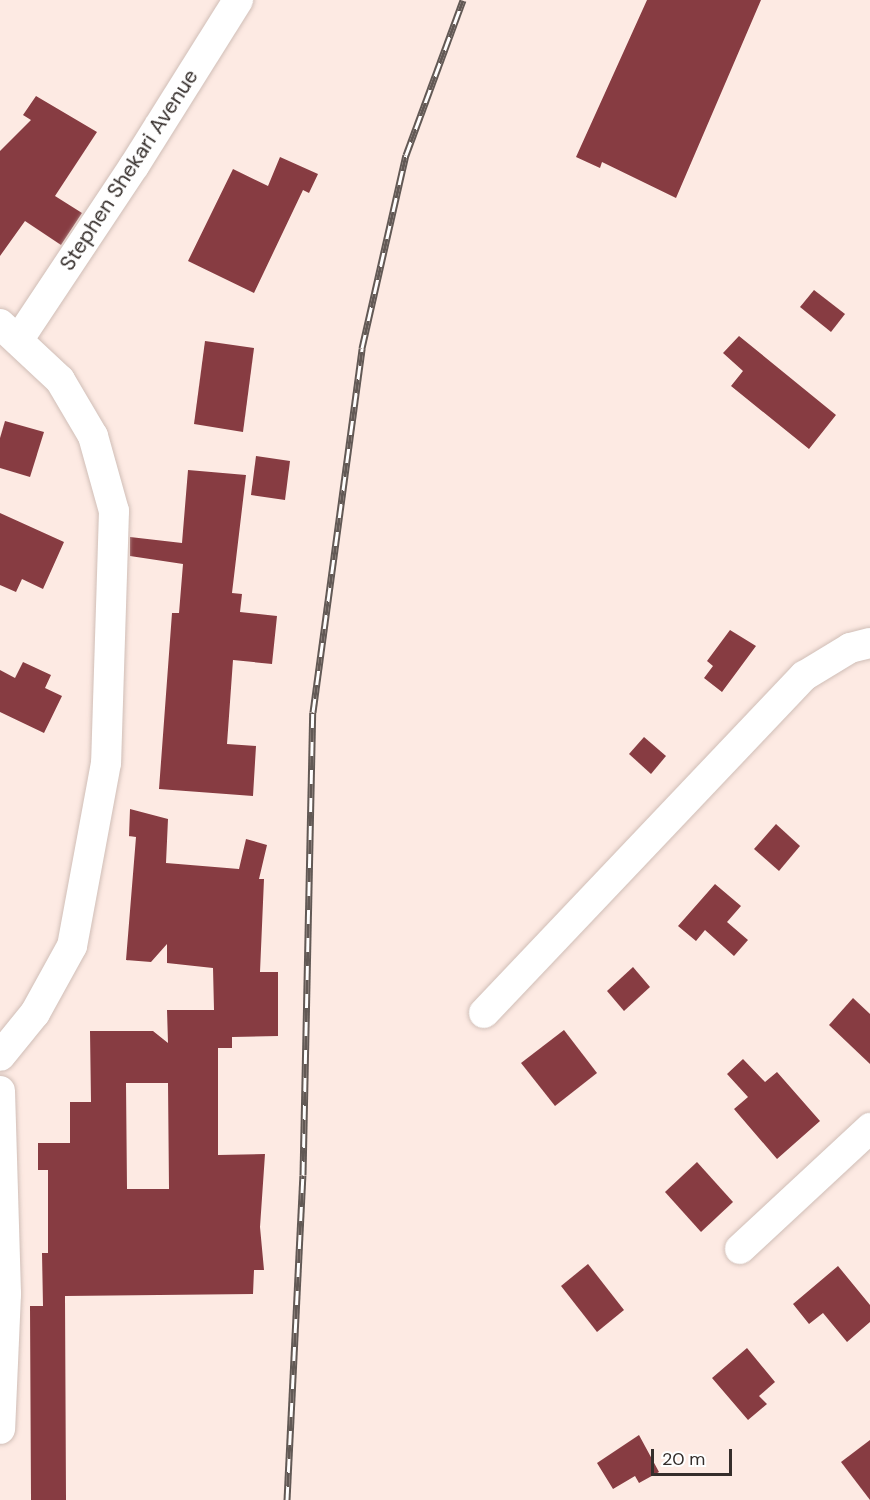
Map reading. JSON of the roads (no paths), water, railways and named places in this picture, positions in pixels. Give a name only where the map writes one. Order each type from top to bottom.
[{"type":"street","name":"Stephen Shekari Avenue","points":[[9,331],[134,166],[238,0]]},
{"type":"street","points":[[0,1056],[35,1013],[72,946],[106,763],[114,511],[93,436],[60,380],[9,331]]},
{"type":"street","points":[[484,1013],[804,676],[850,648],[870,643]]},
{"type":"street","points":[[0,1091],[6,1294],[0,1429]]},
{"type":"street","points":[[740,1249],[870,1128]]},
{"type":"railway","points":[[287,1500],[303,1175],[313,712],[362,348],[406,155],[463,0]]}]
